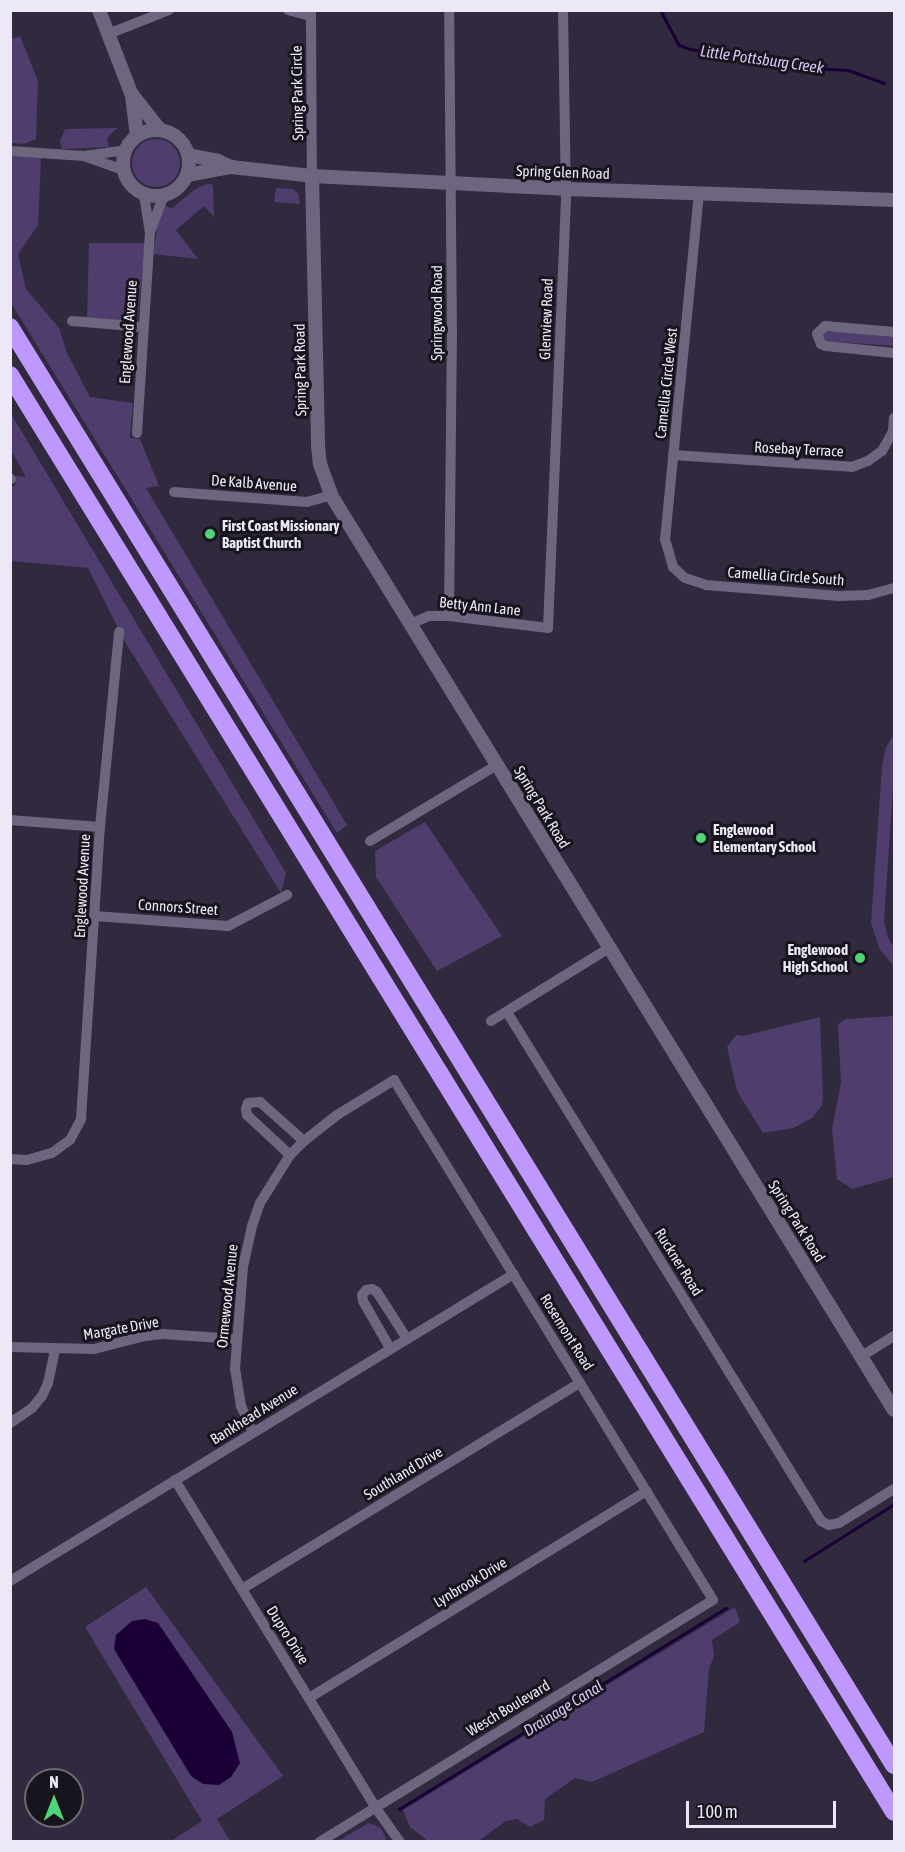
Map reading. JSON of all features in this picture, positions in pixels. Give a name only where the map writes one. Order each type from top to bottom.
[{"type":"highway","points":[[10,327],[894,1765]]},
{"type":"highway","points":[[10,375],[894,1812]]},
{"type":"main road","points":[[99,10],[131,93],[137,136]]},
{"type":"main road","points":[[131,93],[160,130],[178,138],[188,155],[187,175],[181,185],[167,194],[144,194],[129,182],[123,170],[126,150],[137,136],[148,131],[160,130]]},
{"type":"main road","name":"Spring Glen Road","points":[[188,155],[218,161],[231,167]]},
{"type":"main road","name":"Spring Glen Road","points":[[187,175],[231,167],[312,176],[565,189],[894,200]]},
{"type":"main road","name":"Spring Park Road","points":[[312,176],[318,446],[320,464],[331,495],[894,1410]]},
{"type":"street","points":[[108,34],[169,10]]},
{"type":"street","points":[[288,10],[311,13]]},
{"type":"street","name":"Springwood Road","points":[[448,616],[452,183],[449,10]]},
{"type":"street","name":"Glenview Road","points":[[548,628],[565,189],[563,10]]},
{"type":"street","name":"Spring Park Circle","points":[[311,13],[312,176]]},
{"type":"street","points":[[10,151],[84,156],[126,150]]},
{"type":"street","points":[[84,156],[123,170]]},
{"type":"street","name":"Camellia Circle West","points":[[678,572],[668,555],[665,539],[699,193]]},
{"type":"street","name":"Englewood Avenue","points":[[137,433],[150,233],[144,194]]},
{"type":"street","name":"Englewood Avenue","points":[[150,233],[161,202],[167,194]]},
{"type":"street","points":[[72,321],[143,327]]},
{"type":"street","points":[[894,332],[825,326],[817,334],[820,344],[826,346],[894,353]]},
{"type":"street","name":"Rosebay Terrace","points":[[673,455],[852,467],[868,461],[882,451],[892,431],[894,418]]},
{"type":"street","name":"De Kalb Avenue","points":[[174,492],[307,502],[331,495]]},
{"type":"street","name":"Camellia Circle South","points":[[678,572],[694,583],[706,585],[839,596],[868,595],[894,588]]},
{"type":"street","name":"Betty Ann Lane","points":[[410,624],[429,616],[448,616],[548,628]]},
{"type":"street","name":"Englewood Avenue","points":[[10,1159],[39,1158],[52,1153],[70,1140],[81,1119],[100,826],[119,632]]},
{"type":"street","points":[[370,841],[497,765]]},
{"type":"street","points":[[10,820],[100,826]]},
{"type":"street","name":"Connors Street","points":[[95,916],[228,926],[287,895]]},
{"type":"street","points":[[491,1021],[609,948]]},
{"type":"street","name":"Ruckner Road","points":[[507,1012],[821,1521],[829,1525],[839,1523],[894,1489]]},
{"type":"street","name":"Ormewood Avenue","points":[[254,1432],[241,1406],[237,1387],[236,1339],[243,1267],[252,1226],[269,1187],[290,1155],[337,1115],[394,1080]]},
{"type":"street","name":"Rosemont Road","points":[[394,1080],[713,1600]]},
{"type":"street","points":[[290,1155],[247,1115],[248,1103],[260,1102],[304,1141]]},
{"type":"street","name":"Bankhead Avenue","points":[[10,1581],[513,1274]]},
{"type":"street","points":[[390,1348],[363,1301],[362,1295],[366,1290],[372,1289],[377,1292],[407,1339]]},
{"type":"street","name":"Margate Drive","points":[[10,1347],[94,1350],[145,1336],[163,1334],[236,1339]]},
{"type":"street","points":[[862,1356],[894,1336]]},
{"type":"street","points":[[10,1423],[32,1408],[42,1396],[48,1383],[55,1350]]},
{"type":"street","name":"Southland Drive","points":[[242,1589],[580,1383]]},
{"type":"street","name":"Dupro Drive","points":[[175,1480],[375,1807],[400,1842]]},
{"type":"street","name":"Lynbrook Drive","points":[[309,1698],[647,1491]]},
{"type":"street","name":"Wesch Boulevard","points":[[319,1842],[713,1600]]},
{"type":"shaded area","points":[[20,36],[38,81],[36,139],[24,144],[10,143],[11,39]]},
{"type":"shaded area","points":[[117,128],[107,138],[109,147],[62,149],[60,141],[65,129]]},
{"type":"shaded area","points":[[151,139],[161,139],[173,146],[180,158],[180,168],[173,180],[161,187],[151,187],[136,176],[132,168],[132,158],[143,143]]},
{"type":"shaded area","points":[[11,156],[41,158],[38,225],[18,254],[26,289],[59,328],[67,353],[90,397],[133,403],[130,438],[140,439],[159,486],[146,488],[347,825],[337,833],[11,303]]},
{"type":"shaded area","points":[[206,184],[212,184],[213,187],[214,217],[204,206],[176,230],[198,259],[153,254],[159,218],[165,205],[171,209],[194,190]]},
{"type":"shaded area","points":[[276,188],[293,189],[298,194],[300,204],[274,202]]},
{"type":"shaded area","points":[[89,243],[145,243],[138,317],[133,321],[87,319]]},
{"type":"shaded area","points":[[826,331],[894,337],[894,346],[826,341],[822,336]]},
{"type":"shaded area","points":[[10,412],[286,873],[281,893],[125,642],[88,568],[11,561],[11,486],[15,486],[16,476],[26,477],[11,450]]},
{"type":"shaded area","points":[[894,734],[894,773],[884,922],[894,948],[894,966],[880,950],[871,923],[882,766],[886,747]]},
{"type":"shaded area","points":[[425,822],[502,936],[437,971],[376,877],[375,851]]},
{"type":"shaded area","points":[[894,1016],[894,1177],[852,1189],[837,1179],[832,1129],[841,1083],[838,1024],[846,1019]]},
{"type":"shaded area","points":[[820,1017],[823,1098],[821,1107],[812,1118],[793,1128],[763,1133],[737,1091],[727,1047],[736,1035],[743,1036]]},
{"type":"shaded area","points":[[146,1587],[283,1776],[217,1819],[230,1841],[171,1841],[202,1821],[85,1627]]},
{"type":"shaded area","points":[[735,1607],[740,1622],[712,1640],[714,1656],[709,1669],[704,1732],[592,1782],[575,1778],[545,1799],[544,1820],[530,1827],[517,1819],[506,1821],[477,1842],[428,1841],[410,1827],[403,1810]]},
{"type":"shaded area","points":[[145,1619],[158,1623],[232,1732],[240,1763],[231,1777],[219,1785],[203,1784],[191,1776],[114,1649],[116,1635],[132,1621]]},
{"type":"shaded area","points":[[369,1823],[381,1828],[387,1841],[338,1841]]},
{"type":"waterway","name":"Little Pottsburg Creek","points":[[660,10],[679,45],[690,49],[811,68],[848,70],[884,83]]},
{"type":"waterway","name":"Drainage Canal","points":[[804,1561],[894,1504]]},
{"type":"waterway","name":"Drainage Canal","points":[[399,1809],[726,1608]]},
{"type":"place","name":"First Coast Missionary Baptist Church","points":[[210,534]]},
{"type":"place","name":"Englewood Elementary School","points":[[701,838]]},
{"type":"place","name":"Englewood High School","points":[[860,958]]}]
